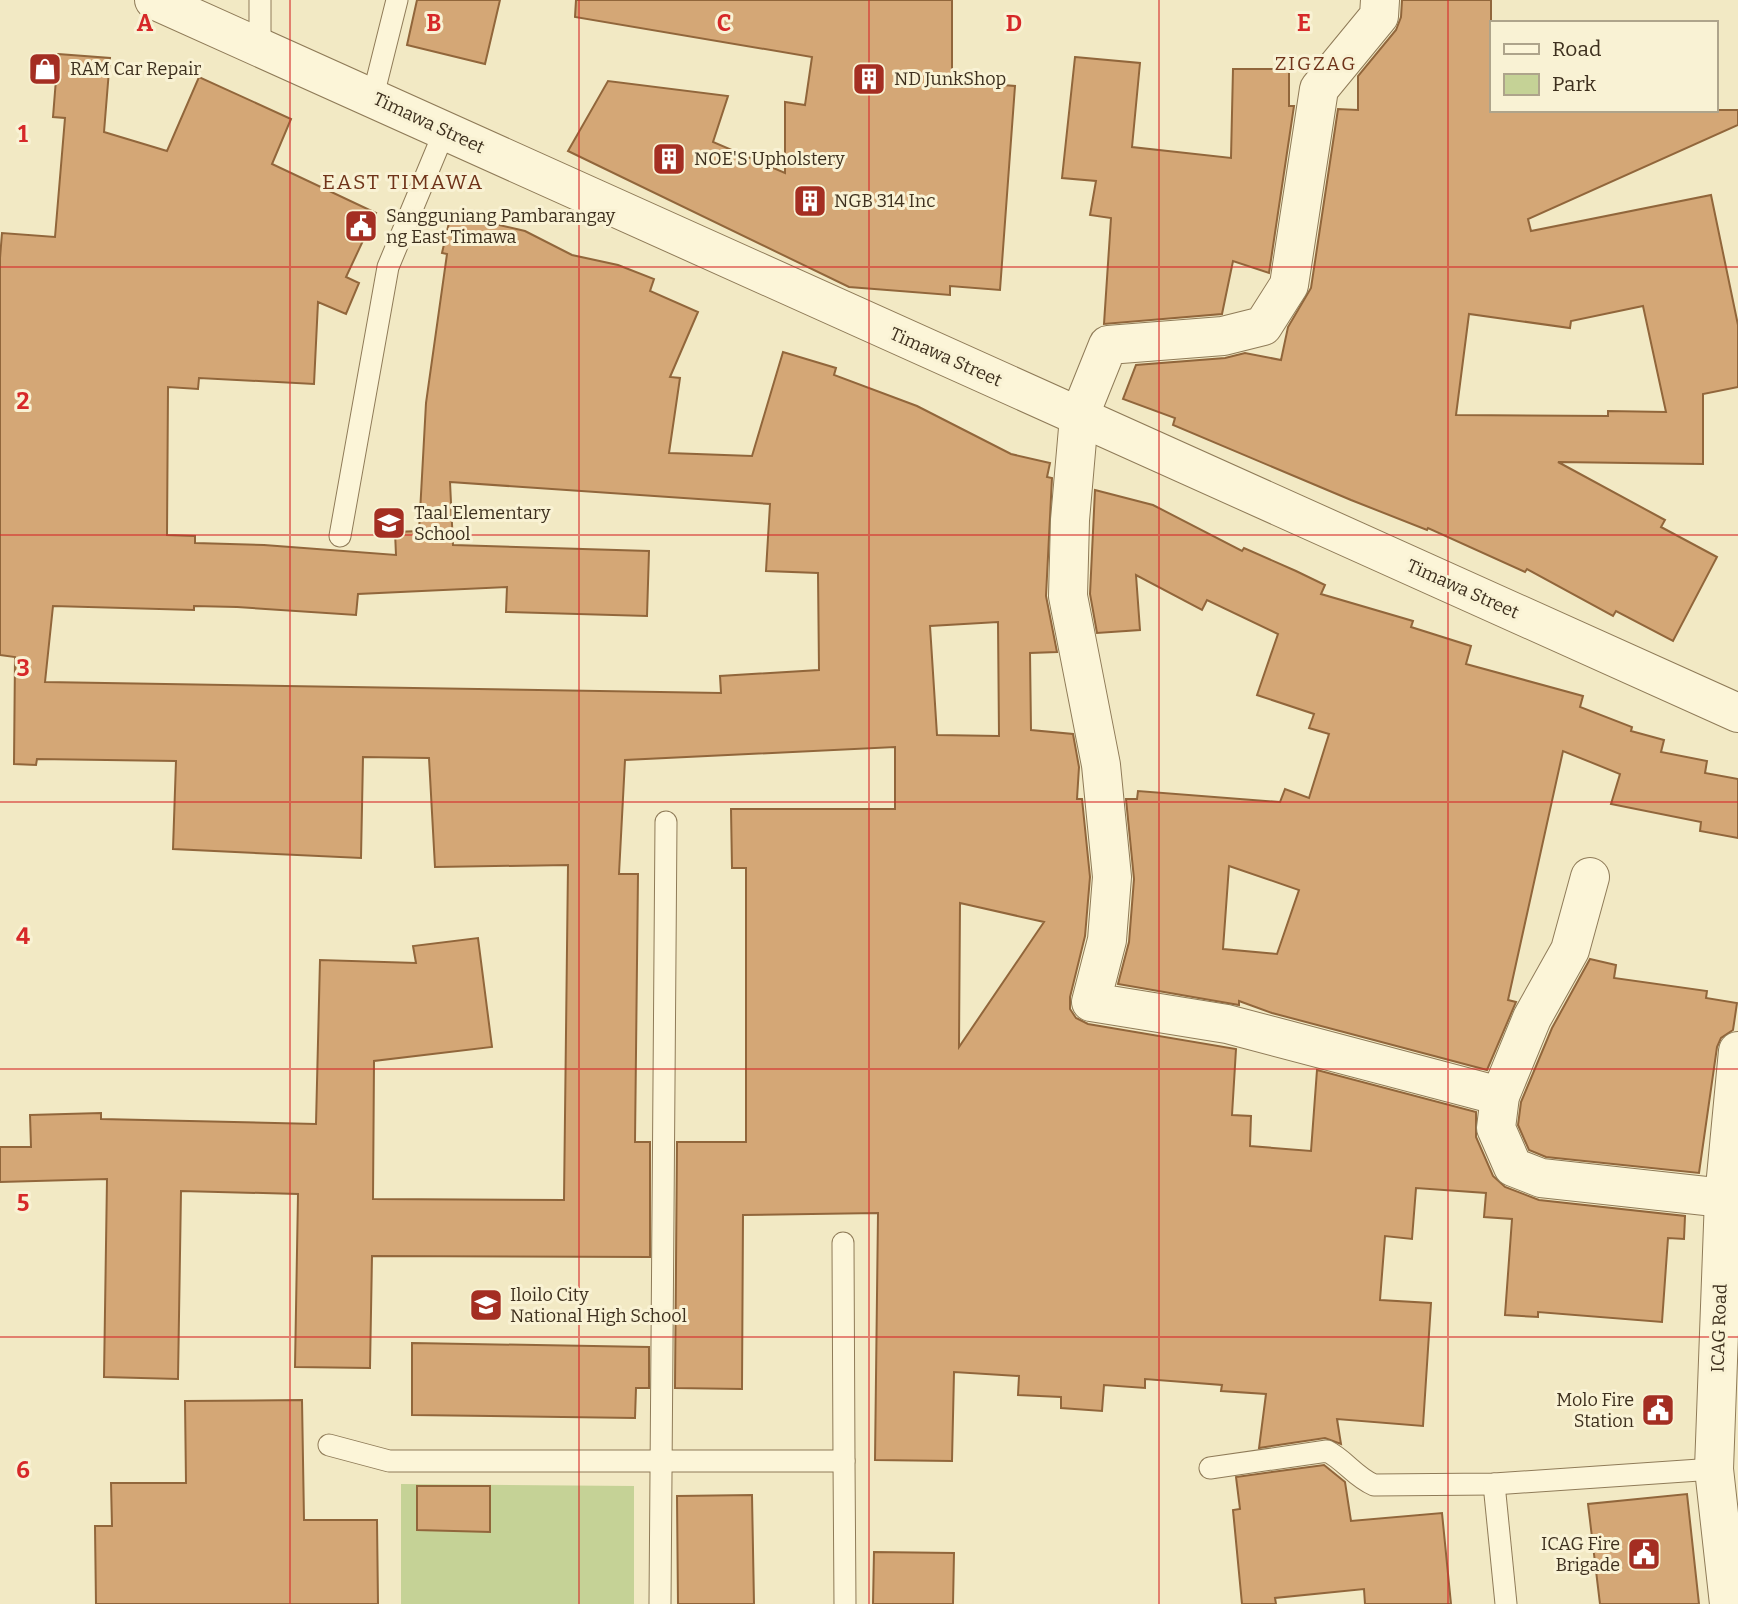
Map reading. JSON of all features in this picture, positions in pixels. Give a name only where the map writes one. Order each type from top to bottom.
[{"type":"street","name":"Timawa Street","points":[[154,0],[373,96],[1738,713]]},
{"type":"street","points":[[1381,0],[1379,16],[1319,89],[1289,285],[1263,326],[1223,336],[1108,345],[1079,417],[1070,520],[1068,596],[1101,765],[1112,877],[1107,940],[1091,1002],[1227,1024],[1500,1096]]},
{"type":"street","points":[[1590,877],[1570,950],[1532,1018],[1500,1096],[1496,1128],[1513,1167],[1541,1178],[1724,1198]]},
{"type":"street","name":"ICAG Road","points":[[1729,1604],[1714,1469],[1724,1198],[1738,1051]]},
{"type":"lane","points":[[260,0],[260,47]]},
{"type":"lane","points":[[373,96],[397,0]]},
{"type":"lane","points":[[340,536],[388,267],[445,130]]},
{"type":"lane","points":[[660,1604],[666,822]]},
{"type":"lane","points":[[843,1243],[845,1604]]},
{"type":"lane","points":[[329,1445],[389,1461],[844,1461]]},
{"type":"lane","points":[[1210,1468],[1327,1451],[1337,1456],[1363,1481],[1374,1485],[1494,1484],[1714,1469]]},
{"type":"lane","points":[[1494,1484],[1506,1604]]},
{"type":"green space","points":[[401,1484],[634,1486],[634,1604],[401,1604]]},
{"type":"building","points":[[417,0],[500,0],[485,64],[407,45]]},
{"type":"building","points":[[576,0],[952,0],[952,81],[1015,86],[1000,290],[950,286],[950,295],[849,287],[568,151],[608,81],[728,96],[713,142],[785,173],[785,102],[805,105],[812,57],[575,17]]},
{"type":"building","points":[[1402,0],[1491,0],[1490,112],[1738,110],[1738,125],[1528,219],[1531,231],[1711,195],[1738,325],[1738,387],[1703,394],[1703,464],[1558,462],[1665,520],[1661,527],[1717,557],[1673,641],[1616,611],[1613,616],[1527,569],[1525,572],[1428,528],[1427,530],[1351,500],[1173,425],[1175,418],[1123,399],[1136,365],[1225,358],[1245,353],[1281,360],[1288,327],[1311,288],[1338,109],[1358,110],[1358,76],[1396,30],[1401,17]],"holes":[[[1643,306],[1666,412],[1608,411],[1608,416],[1456,415],[1469,314],[1570,328],[1571,321]]]},
{"type":"building","points":[[58,54],[110,58],[104,132],[167,151],[199,77],[291,119],[272,164],[376,213],[346,277],[359,283],[346,314],[318,302],[314,384],[199,378],[198,389],[168,387],[167,535],[195,536],[195,543],[264,545],[396,555],[395,532],[419,531],[426,403],[447,254],[442,253],[451,214],[525,231],[572,255],[618,265],[654,279],[650,291],[698,312],[670,377],[680,378],[669,453],[752,456],[783,352],[836,368],[834,375],[917,406],[1011,454],[1050,463],[1047,477],[1052,478],[1046,596],[1057,652],[1030,653],[1031,730],[1073,734],[1079,767],[1077,799],[1082,799],[1090,877],[1085,936],[1070,997],[1070,1009],[1076,1018],[1088,1024],[1236,1049],[1232,1115],[1251,1116],[1250,1146],[1311,1151],[1317,1070],[1476,1112],[1476,1137],[1493,1176],[1505,1187],[1539,1200],[1685,1216],[1684,1239],[1668,1238],[1662,1322],[1538,1312],[1538,1317],[1505,1315],[1512,1219],[1484,1217],[1486,1193],[1416,1188],[1412,1239],[1385,1236],[1380,1300],[1431,1303],[1423,1426],[1337,1419],[1341,1444],[1325,1438],[1259,1448],[1266,1394],[1221,1391],[1222,1385],[1145,1379],[1145,1388],[1104,1385],[1102,1411],[1061,1408],[1061,1397],[1018,1395],[1019,1376],[954,1372],[952,1461],[875,1460],[878,1213],[743,1215],[742,1389],[675,1388],[677,1142],[746,1142],[746,868],[732,868],[731,809],[895,809],[895,747],[625,760],[619,874],[638,874],[635,1142],[650,1142],[650,1257],[372,1256],[370,1368],[295,1367],[298,1194],[181,1191],[178,1379],[104,1377],[107,1179],[0,1182],[0,1147],[31,1147],[30,1115],[101,1113],[101,1119],[316,1124],[320,960],[416,963],[413,946],[478,938],[492,1047],[374,1061],[373,1199],[564,1200],[568,865],[435,867],[429,758],[363,757],[361,858],[173,849],[176,761],[37,759],[36,765],[14,764],[15,657],[0,655],[0,258],[2,233],[55,237],[65,118],[53,117]],"holes":[[[450,482],[770,504],[766,571],[818,573],[819,670],[720,676],[721,693],[45,682],[53,606],[194,610],[194,606],[237,607],[356,615],[358,594],[507,587],[506,612],[647,616],[649,551],[453,545]],[[998,622],[999,736],[937,735],[930,626]],[[960,903],[1044,922],[959,1047]]]},
{"type":"building","points":[[1075,57],[1140,63],[1132,147],[1231,158],[1233,69],[1289,69],[1289,106],[1294,106],[1269,273],[1233,261],[1222,314],[1104,324],[1111,218],[1090,215],[1096,181],[1062,178]]},
{"type":"building","points":[[1095,490],[1153,505],[1242,551],[1244,548],[1325,585],[1321,594],[1413,621],[1411,627],[1471,646],[1466,664],[1583,696],[1580,707],[1632,727],[1631,731],[1664,740],[1661,752],[1707,761],[1705,773],[1738,779],[1738,838],[1700,831],[1701,822],[1611,804],[1620,774],[1563,751],[1508,1000],[1516,1002],[1487,1070],[1272,1013],[1239,1001],[1239,1005],[1118,984],[1129,942],[1134,879],[1126,799],[1137,799],[1138,791],[1280,802],[1285,789],[1309,798],[1329,734],[1309,728],[1314,714],[1257,695],[1278,634],[1207,600],[1202,610],[1136,575],[1140,630],[1097,633],[1090,594]],"holes":[[[1229,866],[1299,890],[1277,954],[1223,949]]]},
{"type":"building","points":[[1590,959],[1616,965],[1614,978],[1707,991],[1706,998],[1737,1003],[1733,1030],[1721,1038],[1717,1047],[1699,1173],[1546,1157],[1529,1150],[1518,1125],[1521,1102],[1552,1028]]},
{"type":"building","points":[[412,1343],[649,1347],[649,1388],[636,1388],[635,1418],[412,1415]]},
{"type":"building","points":[[302,1400],[304,1520],[377,1520],[378,1604],[96,1604],[95,1526],[112,1526],[111,1483],[186,1483],[185,1401]]},
{"type":"building","points":[[1324,1465],[1345,1482],[1351,1521],[1442,1513],[1451,1604],[1365,1604],[1364,1589],[1275,1598],[1276,1604],[1242,1604],[1233,1510],[1240,1509],[1236,1477]]},
{"type":"building","points":[[417,1486],[490,1486],[490,1532],[417,1530]]},
{"type":"building","name":"ICAG Fire Brigade","points":[[1687,1494],[1699,1604],[1600,1604],[1588,1504]]},
{"type":"building","points":[[752,1495],[754,1604],[678,1604],[677,1496]]},
{"type":"building","points":[[874,1552],[954,1553],[953,1604],[873,1604]]},
{"type":"place","name":"RAM Car Repair","points":[[45,69]]},
{"type":"place","name":"ND JunkShop","points":[[869,79]]},
{"type":"place","name":"NOE'S Upholstery","points":[[669,159]]},
{"type":"place","name":"NGB 314 Inc","points":[[810,201]]},
{"type":"place","name":"Sangguniang Pambarangay ng East Timawa","points":[[361,226]]},
{"type":"place","name":"Taal Elementary School","points":[[389,523]]},
{"type":"place","name":"Iloilo City National High School","points":[[486,1305]]},
{"type":"place","name":"Molo Fire Station","points":[[1658,1410]]},
{"type":"place","name":"ICAG Fire Brigade","points":[[1644,1554]]},
{"type":"district","name":"ZIGZAG","points":[[1316,63]]},
{"type":"district","name":"EAST TIMAWA","points":[[403,182]]}]
